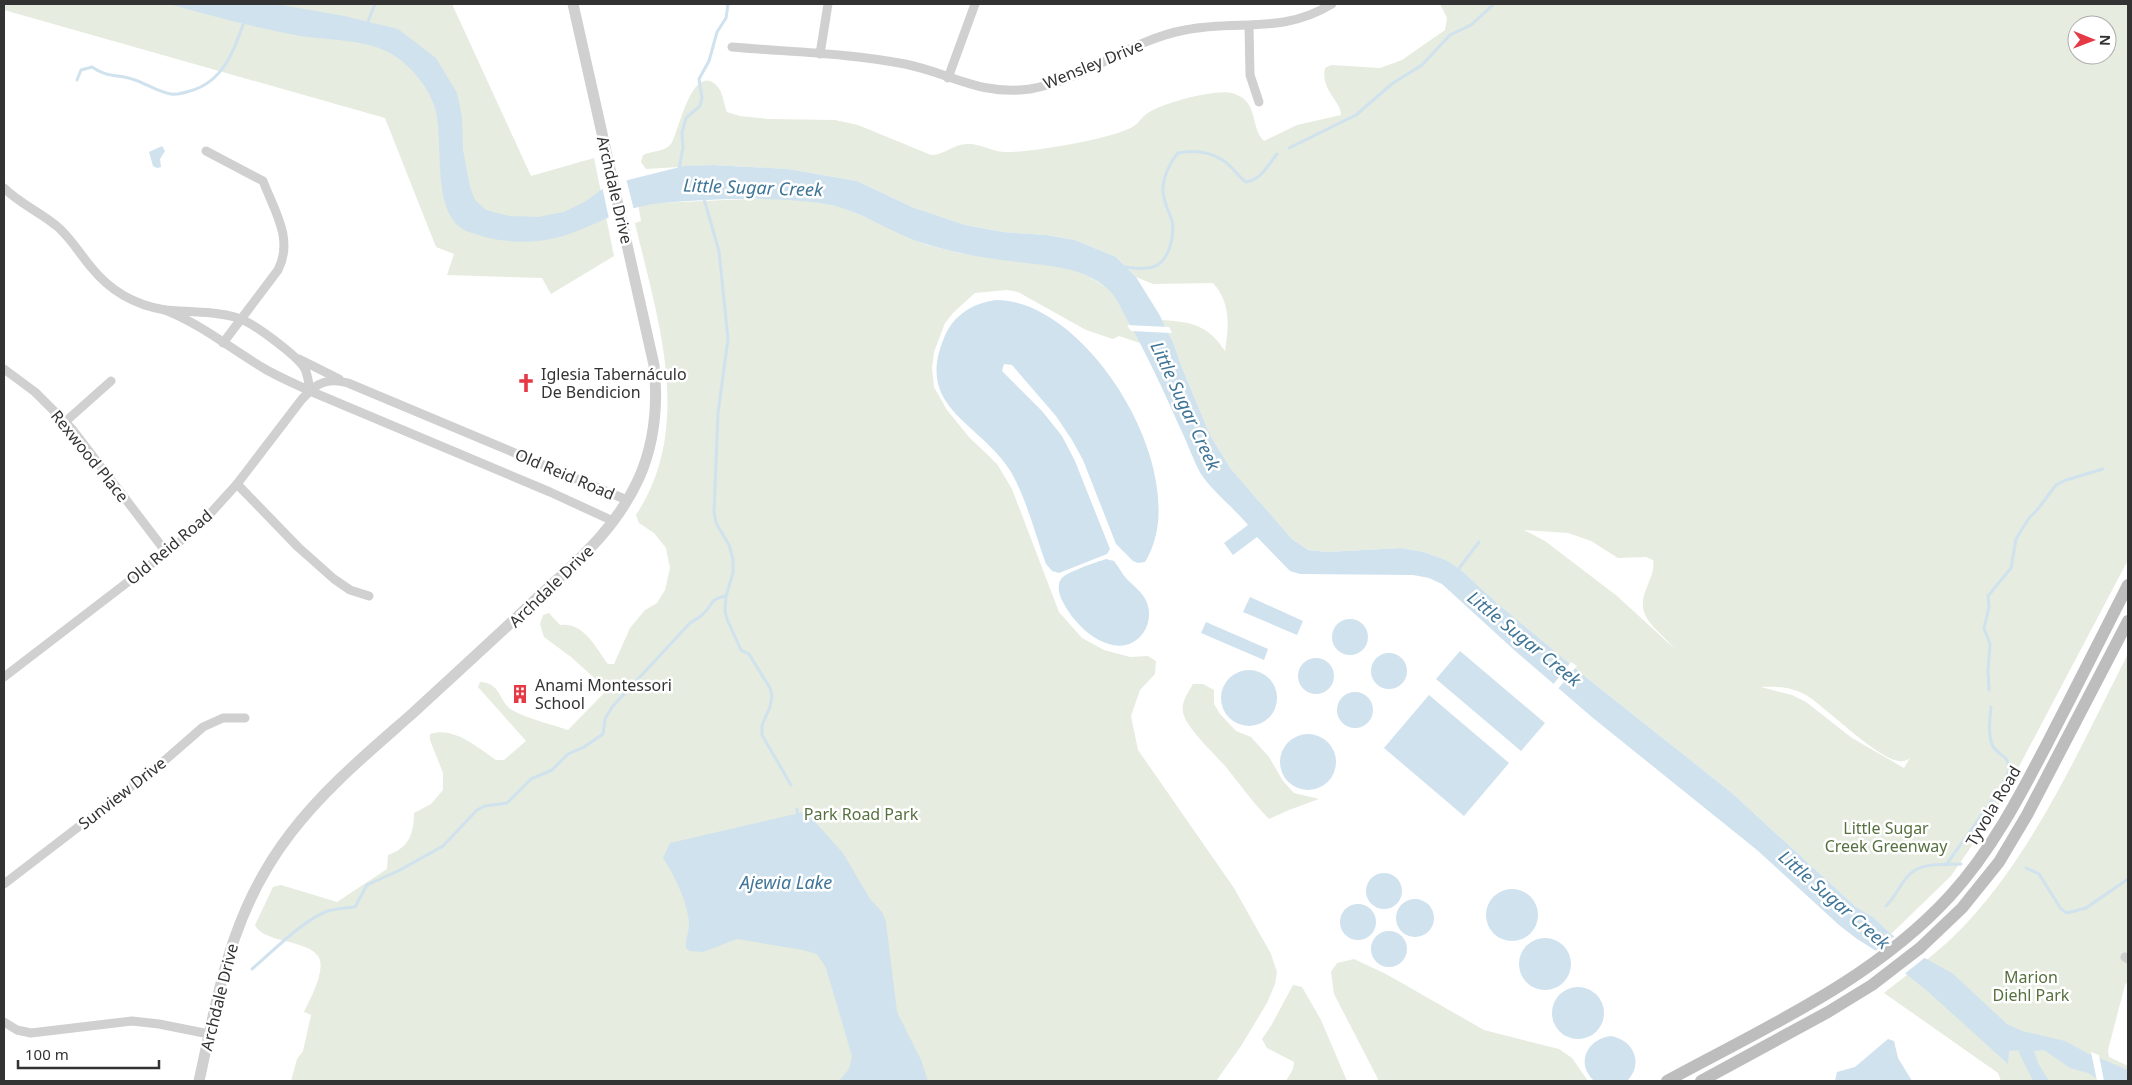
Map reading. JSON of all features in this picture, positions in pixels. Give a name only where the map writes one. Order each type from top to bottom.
[{"type":"main road","name":"Tyvola Road","points":[[1667,1081],[1795,1012],[1861,972],[1919,926],[1949,896],[1968,875],[2001,828],[2031,774],[2128,585]]},
{"type":"main road","name":"Tyvola Road","points":[[1701,1081],[1828,1012],[1875,982],[1933,936],[1981,886],[2014,838],[2051,771],[2128,621]]},
{"type":"street","name":"Archdale Drive","points":[[199,1081],[222,972],[240,920],[270,863],[294,828],[347,772],[508,627],[600,539],[627,500],[648,453],[654,422],[656,388],[651,352],[573,4]]},
{"type":"street","points":[[820,54],[828,4]]},
{"type":"street","points":[[948,78],[975,4]]},
{"type":"street","name":"Wensley Drive","points":[[732,47],[820,54],[907,65],[973,86],[992,90],[1030,89],[1065,78],[1160,36],[1181,30],[1202,27],[1276,24],[1296,19],[1332,4]]},
{"type":"street","points":[[1249,26],[1250,75],[1259,102]]},
{"type":"street","points":[[206,151],[264,181],[285,239],[278,270],[223,343]]},
{"type":"street","points":[[4,188],[17,200],[59,228],[71,240],[91,267],[112,288],[135,302],[165,310],[193,322],[270,372],[310,391]]},
{"type":"street","points":[[165,310],[215,314],[241,319],[295,357],[348,384]]},
{"type":"street","points":[[295,357],[304,368],[310,391]]},
{"type":"street","name":"Rexwood Place","points":[[4,369],[35,392],[66,422],[166,552]]},
{"type":"street","points":[[66,422],[111,381]]},
{"type":"street","name":"Old Reid Road","points":[[4,677],[166,552],[208,516],[237,484],[310,391],[325,381],[339,381],[348,384],[627,500]]},
{"type":"street","name":"Old Reid Road","points":[[310,391],[550,492],[613,521]]},
{"type":"street","points":[[237,484],[298,547],[334,579],[350,590],[369,596]]},
{"type":"street","name":"Sunview Drive","points":[[4,884],[163,762],[203,727],[223,718],[244,718]]},
{"type":"street","points":[[4,1022],[17,1030],[31,1033],[132,1022],[159,1024],[209,1034]]},
{"type":"green space","points":[[4,4],[452,4],[531,176],[594,158],[614,256],[551,294],[542,278],[447,275],[454,254],[436,247],[385,118],[4,10]]},
{"type":"green space","name":"Little Sugar Creek Greenway","points":[[1440,4],[2128,4],[2128,560],[1995,812],[1951,876],[1891,934],[1873,917],[1856,907],[1732,793],[1587,678],[1497,603],[1460,569],[1446,560],[1424,552],[1401,548],[1327,552],[1308,550],[1292,539],[1231,469],[1210,435],[1173,342],[1162,320],[1191,324],[1206,330],[1219,342],[1225,351],[1228,324],[1226,307],[1213,283],[1153,284],[1136,277],[1116,257],[1075,240],[1046,235],[1003,232],[965,225],[912,207],[857,181],[788,169],[712,165],[646,169],[641,162],[643,155],[665,149],[671,144],[687,102],[694,90],[701,83],[709,81],[720,90],[727,112],[740,116],[768,119],[835,120],[858,125],[931,155],[936,155],[962,144],[976,145],[1004,152],[1016,152],[1050,148],[1109,136],[1134,126],[1146,114],[1165,105],[1202,95],[1224,92],[1232,93],[1247,102],[1253,114],[1259,135],[1264,141],[1297,125],[1341,115],[1338,105],[1328,89],[1324,76],[1325,68],[1331,65],[1380,68],[1402,60],[1445,30],[1447,18]],"holes":[[[1524,530],[1568,533],[1591,541],[1618,558],[1646,557],[1653,560],[1653,571],[1643,598],[1643,607],[1649,621],[1675,649],[1617,596],[1545,541]],[[1761,687],[1784,688],[1801,692],[1882,754],[1894,760],[1904,761],[1910,758],[1904,768],[1852,738],[1806,702],[1792,695]]]},
{"type":"green space","name":"Park Road Park","points":[[772,198],[824,203],[845,208],[924,244],[959,253],[1069,268],[1088,276],[1111,290],[1140,343],[1119,336],[1113,339],[1086,330],[1018,292],[1007,290],[975,293],[945,323],[934,352],[932,368],[934,387],[947,410],[969,437],[997,464],[1012,489],[1059,612],[1082,638],[1104,650],[1130,657],[1148,656],[1156,661],[1155,674],[1140,690],[1131,716],[1138,750],[1234,888],[1271,954],[1277,972],[1275,984],[1267,1003],[1241,1046],[1216,1081],[291,1081],[297,1059],[303,1051],[311,1015],[304,1012],[317,984],[320,962],[318,956],[310,949],[274,938],[263,933],[255,925],[273,887],[281,885],[337,902],[387,869],[388,855],[401,848],[409,839],[413,827],[414,813],[431,804],[443,790],[443,773],[430,740],[430,734],[448,733],[465,739],[496,760],[504,760],[526,741],[478,687],[480,682],[495,687],[508,707],[513,710],[527,717],[568,730],[605,692],[602,685],[571,657],[544,637],[540,624],[543,615],[549,613],[560,625],[576,627],[588,637],[608,664],[614,664],[630,628],[645,610],[657,603],[665,590],[670,568],[666,548],[654,533],[639,523],[636,515],[654,481],[664,445],[667,408],[666,371],[661,333],[635,223],[641,221],[638,204]]},
{"type":"green space","name":"Marion Diehl Park","points":[[2128,654],[2128,981],[2125,985],[2108,1050],[2109,1057],[2128,1066],[2128,1081],[2001,1081],[1998,1073],[1884,993],[1952,938],[1980,908],[2006,875],[2051,804]]},
{"type":"green space","points":[[1193,684],[1203,684],[1214,690],[1214,704],[1220,714],[1236,731],[1251,737],[1269,757],[1283,781],[1294,793],[1319,799],[1269,819],[1195,733],[1185,718],[1183,705]]},
{"type":"green space","points":[[1354,959],[1386,974],[1484,1030],[1559,1049],[1572,1058],[1588,1081],[1379,1081],[1334,994],[1331,972],[1337,963]]},
{"type":"green space","points":[[1293,985],[1302,987],[1321,1020],[1347,1081],[1286,1081],[1293,1069],[1294,1062],[1267,1048],[1262,1039]]},
{"type":"water","name":"Little Sugar Creek","points":[[169,4],[276,4],[344,16],[398,29],[436,58],[457,93],[462,117],[463,150],[470,187],[475,200],[486,210],[509,216],[538,217],[564,212],[586,201],[608,185],[684,166],[713,165],[788,169],[857,181],[912,207],[965,225],[1003,232],[1046,235],[1075,240],[1116,257],[1136,277],[1159,314],[1173,342],[1210,435],[1231,469],[1292,539],[1308,550],[1327,552],[1401,548],[1424,552],[1446,560],[1460,569],[1497,603],[1587,678],[1732,793],[1856,907],[1873,917],[1891,934],[1928,960],[1952,973],[2007,1024],[2022,1031],[2065,1041],[2087,1053],[2128,1070],[2128,1081],[2101,1081],[2088,1073],[2070,1068],[2044,1050],[2034,1051],[2038,1063],[2049,1081],[2033,1081],[2018,1051],[2027,1050],[2009,1051],[2008,1064],[1925,989],[1878,952],[1839,925],[1757,850],[1593,718],[1442,584],[1429,578],[1413,575],[1300,574],[1290,571],[1257,537],[1233,555],[1224,543],[1248,525],[1210,486],[1201,474],[1134,332],[1113,295],[1097,281],[1086,275],[1062,268],[980,257],[939,248],[915,241],[849,210],[820,203],[781,199],[701,200],[638,207],[564,236],[537,241],[510,241],[482,236],[469,232],[456,224],[448,211],[443,194],[439,137],[434,105],[421,81],[402,61],[377,47],[348,41],[290,34]]},
{"type":"water","points":[[162,146],[165,151],[160,159],[161,167],[157,168],[153,166],[149,152]]},
{"type":"water","points":[[996,300],[1032,308],[1066,329],[1098,361],[1125,400],[1145,443],[1157,486],[1157,527],[1145,562],[1138,563],[1133,561],[1116,544],[1083,460],[1072,440],[1056,416],[1012,365],[1004,364],[1002,371],[1042,411],[1062,436],[1075,461],[1110,549],[1107,554],[1059,573],[1052,571],[1046,564],[1026,506],[1011,472],[999,455],[955,413],[944,399],[938,382],[937,362],[948,330],[958,317],[972,307]]},
{"type":"water","points":[[1106,559],[1114,561],[1125,577],[1140,592],[1147,603],[1149,611],[1149,620],[1142,634],[1137,640],[1122,646],[1105,643],[1084,630],[1068,611],[1059,592],[1059,585],[1064,576]]},
{"type":"water","points":[[1250,597],[1303,621],[1297,635],[1243,612]]},
{"type":"water","points":[[1350,619],[1357,620],[1363,624],[1367,630],[1367,644],[1363,650],[1357,654],[1350,655],[1343,654],[1337,650],[1333,644],[1332,637],[1333,630],[1337,624],[1343,620]]},
{"type":"water","points":[[1206,622],[1268,649],[1264,660],[1201,633]]},
{"type":"water","points":[[1460,651],[1545,723],[1521,751],[1436,679]]},
{"type":"water","points":[[1389,653],[1396,654],[1402,658],[1406,664],[1406,678],[1402,684],[1396,688],[1389,689],[1382,688],[1376,684],[1372,678],[1371,671],[1372,664],[1376,658],[1382,654]]},
{"type":"water","points":[[1316,658],[1323,659],[1329,663],[1333,669],[1333,683],[1329,689],[1323,693],[1316,694],[1309,693],[1303,689],[1299,683],[1298,676],[1299,669],[1303,663],[1309,659]]},
{"type":"water","points":[[1243,670],[1255,670],[1265,674],[1273,682],[1277,698],[1273,714],[1265,722],[1255,726],[1243,726],[1233,722],[1225,714],[1221,704],[1221,692],[1225,682],[1233,674]]},
{"type":"water","points":[[1355,692],[1362,693],[1368,697],[1372,703],[1372,717],[1368,723],[1362,727],[1355,728],[1348,727],[1342,723],[1338,717],[1337,710],[1338,703],[1342,697],[1348,693]]},
{"type":"water","points":[[1429,695],[1509,763],[1464,816],[1384,748]]},
{"type":"water","points":[[1302,734],[1314,734],[1324,738],[1332,746],[1336,762],[1332,778],[1324,786],[1314,790],[1302,790],[1292,786],[1284,778],[1280,768],[1280,756],[1284,746],[1292,738]]},
{"type":"water","name":"Ajewia Lake","points":[[804,812],[808,814],[843,853],[870,899],[882,912],[886,922],[897,1012],[921,1060],[928,1081],[839,1081],[849,1069],[852,1056],[826,968],[817,954],[737,939],[703,952],[690,951],[686,948],[689,924],[684,899],[672,872],[663,858],[670,843]]},
{"type":"water","points":[[1384,873],[1391,874],[1397,878],[1401,884],[1401,898],[1397,904],[1391,908],[1384,909],[1377,908],[1371,904],[1367,898],[1366,891],[1367,884],[1371,878],[1377,874]]},
{"type":"water","points":[[1512,889],[1522,891],[1530,897],[1536,905],[1538,915],[1536,925],[1530,933],[1522,939],[1512,941],[1502,939],[1494,933],[1488,925],[1486,915],[1488,905],[1494,897],[1502,891]]},
{"type":"water","points":[[1415,899],[1428,905],[1434,918],[1428,931],[1415,937],[1402,931],[1396,918],[1402,905]]},
{"type":"water","points":[[1358,904],[1365,905],[1371,909],[1375,915],[1375,929],[1371,935],[1365,939],[1358,940],[1351,939],[1345,935],[1341,929],[1340,922],[1341,915],[1345,909],[1351,905]]},
{"type":"water","points":[[1389,931],[1396,932],[1402,936],[1406,942],[1406,956],[1402,962],[1396,966],[1389,967],[1382,966],[1376,962],[1372,956],[1371,949],[1372,942],[1376,936],[1382,932]]},
{"type":"water","points":[[1545,938],[1555,940],[1563,946],[1569,954],[1571,964],[1569,974],[1563,982],[1555,988],[1545,990],[1535,988],[1527,982],[1521,974],[1519,964],[1521,954],[1527,946],[1535,940]]},
{"type":"water","points":[[1578,987],[1588,989],[1596,995],[1602,1003],[1604,1013],[1602,1023],[1596,1031],[1588,1037],[1578,1039],[1568,1037],[1560,1031],[1554,1023],[1552,1013],[1554,1003],[1560,995],[1568,989]]},
{"type":"water","points":[[1611,1036],[1626,1042],[1631,1048],[1634,1054],[1635,1067],[1627,1081],[1594,1081],[1585,1067],[1586,1053],[1596,1042]]},
{"type":"water","points":[[1888,1039],[1894,1041],[1898,1058],[1912,1081],[1835,1081],[1837,1072],[1855,1067]]},
{"type":"pier","points":[[626,178],[634,210],[609,219],[602,186]]},
{"type":"pier","points":[[1127,325],[1169,327],[1172,333],[1131,331]]},
{"type":"pier","points":[[1571,662],[1577,666],[1557,690],[1552,686]]},
{"type":"pier","points":[[1896,935],[1927,956],[1903,975],[1874,952]]},
{"type":"pier","points":[[2091,1052],[2099,1055],[2104,1081],[2097,1081]]},
{"type":"waterway","points":[[367,24],[375,4]]},
{"type":"waterway","name":"Little Sugar Creek","points":[[679,169],[683,148],[682,133],[686,118],[700,106],[702,98],[699,79],[709,61],[717,32],[726,18],[728,4]]},
{"type":"waterway","points":[[1289,148],[1356,115],[1393,83],[1422,65],[1450,35],[1471,25],[1494,4]]},
{"type":"waterway","points":[[77,80],[81,70],[92,67],[103,73],[129,78],[166,93],[176,94],[190,91],[201,87],[219,73],[236,44],[244,22]]},
{"type":"waterway","points":[[1126,267],[1143,269],[1153,267],[1163,260],[1170,248],[1173,227],[1164,200],[1163,187],[1167,171],[1178,153],[1207,153],[1226,163],[1246,182],[1260,175],[1277,154]]},
{"type":"waterway","name":"Little Sugar Creek","points":[[704,199],[719,251],[728,339],[718,413],[714,512],[716,523],[729,545],[733,559],[733,573],[726,596],[725,611],[741,650],[749,654],[770,688],[772,696],[770,707],[762,725],[762,735],[791,785]]},
{"type":"waterway","points":[[1989,690],[1990,644],[1984,628],[1989,607],[1988,596],[2011,568],[2016,539],[2029,518],[2056,485],[2066,480],[2103,469]]},
{"type":"waterway","points":[[1457,571],[1479,542]]},
{"type":"waterway","points":[[252,969],[309,921],[331,910],[355,907],[367,885],[400,870],[443,846],[477,810],[485,806],[507,803],[531,779],[552,770],[568,754],[584,747],[603,734],[605,719],[612,707],[690,623],[703,614],[715,600],[726,596]]},
{"type":"waterway","points":[[1946,865],[2000,789],[2010,769],[2005,758],[1994,748],[1990,739],[1991,707]]},
{"type":"waterway","points":[[797,809],[798,818]]},
{"type":"waterway","points":[[1886,906],[1915,870],[1934,865],[1961,864]]},
{"type":"waterway","points":[[2026,868],[2039,874],[2061,909],[2067,913],[2086,908],[2128,879]]},
{"type":"place","name":"Iglesia Tabernáculo De Bendicion","points":[[526,383]]},
{"type":"place","name":"Anami Montessori School","points":[[520,694]]}]
